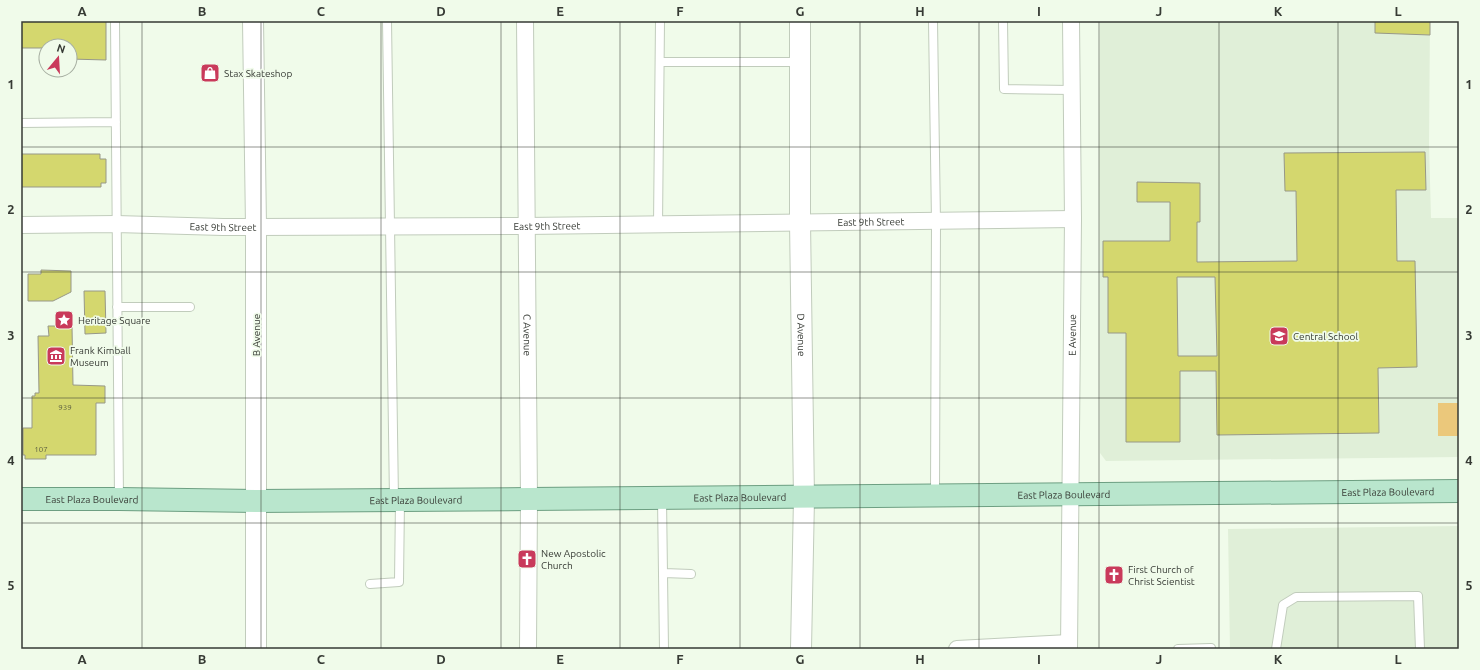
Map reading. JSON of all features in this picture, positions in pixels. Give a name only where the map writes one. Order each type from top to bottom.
[{"type":"main road","name":"East Plaza Boulevard","points":[[21,499],[256,501],[529,500],[1459,491]]},
{"type":"street","name":"B Avenue","points":[[253,21],[256,226],[256,649]]},
{"type":"street","name":"C Avenue","points":[[525,21],[529,500],[528,649]]},
{"type":"street","name":"D Avenue","points":[[800,21],[800,222],[804,498],[801,649]]},
{"type":"street","name":"E Avenue","points":[[1069,646],[1073,219],[1071,21]]},
{"type":"street","name":"East 9th Street","points":[[21,225],[526,226],[800,222],[936,222],[1073,219]]},
{"type":"street","points":[[957,649],[1069,646]]},
{"type":"lane","points":[[115,21],[119,499]]},
{"type":"lane","points":[[370,584],[399,582],[387,21]]},
{"type":"lane","points":[[658,225],[660,21]]},
{"type":"lane","points":[[933,21],[936,222],[936,496]]},
{"type":"lane","points":[[1003,21],[1004,89],[1072,90]]},
{"type":"lane","points":[[660,62],[800,62]]},
{"type":"lane","points":[[21,123],[116,122]]},
{"type":"lane","points":[[117,307],[190,307]]},
{"type":"lane","points":[[662,499],[664,649]]},
{"type":"lane","points":[[664,573],[691,574]]},
{"type":"lane","points":[[1276,649],[1283,605],[1296,597],[1418,596],[1420,649]]},
{"type":"lane","points":[[1178,649],[1211,648]]},
{"type":"shaded area","name":"Central School","points":[[1100,21],[1430,21],[1429,144],[1431,218],[1459,218],[1459,457],[1106,461],[1100,453]]},
{"type":"shaded area","points":[[1438,403],[1459,403],[1459,436],[1438,436]]},
{"type":"shaded area","points":[[1459,526],[1459,649],[1230,649],[1228,529]]},
{"type":"building","points":[[21,21],[106,21],[106,60],[78,59],[78,38],[38,38],[38,48],[21,48]]},
{"type":"building","points":[[1375,21],[1430,21],[1430,35],[1375,33]]},
{"type":"building","points":[[1425,152],[1426,190],[1396,190],[1397,261],[1415,261],[1417,367],[1378,368],[1379,433],[1217,435],[1216,371],[1180,371],[1180,442],[1126,442],[1126,333],[1108,333],[1108,277],[1103,277],[1103,241],[1170,241],[1170,202],[1137,202],[1137,182],[1200,183],[1200,222],[1197,222],[1197,262],[1297,261],[1296,191],[1285,191],[1284,153]],"holes":[[[1177,277],[1215,277],[1217,356],[1178,356]]]},
{"type":"building","points":[[21,154],[100,154],[100,159],[106,159],[106,183],[101,183],[101,187],[21,187]]},
{"type":"building","points":[[41,270],[71,271],[71,292],[53,301],[28,301],[28,274],[41,274]]},
{"type":"building","points":[[84,291],[105,291],[106,333],[85,334]]},
{"type":"building","points":[[48,326],[72,326],[73,385],[105,386],[105,403],[96,403],[96,455],[46,455],[46,459],[25,459],[25,455],[23,455],[23,428],[32,428],[32,396],[35,396],[35,393],[39,393],[38,336],[49,336]]},
{"type":"place","name":"Stax Skateshop","points":[[210,73]]},
{"type":"place","name":"Heritage Square","points":[[64,320]]},
{"type":"place","name":"Central School","points":[[1279,336]]},
{"type":"place","name":"Frank Kimball Museum","points":[[56,356]]},
{"type":"place","name":"New Apostolic Church","points":[[527,559]]},
{"type":"place","name":"First Church of Christ Scientist","points":[[1114,575]]}]
